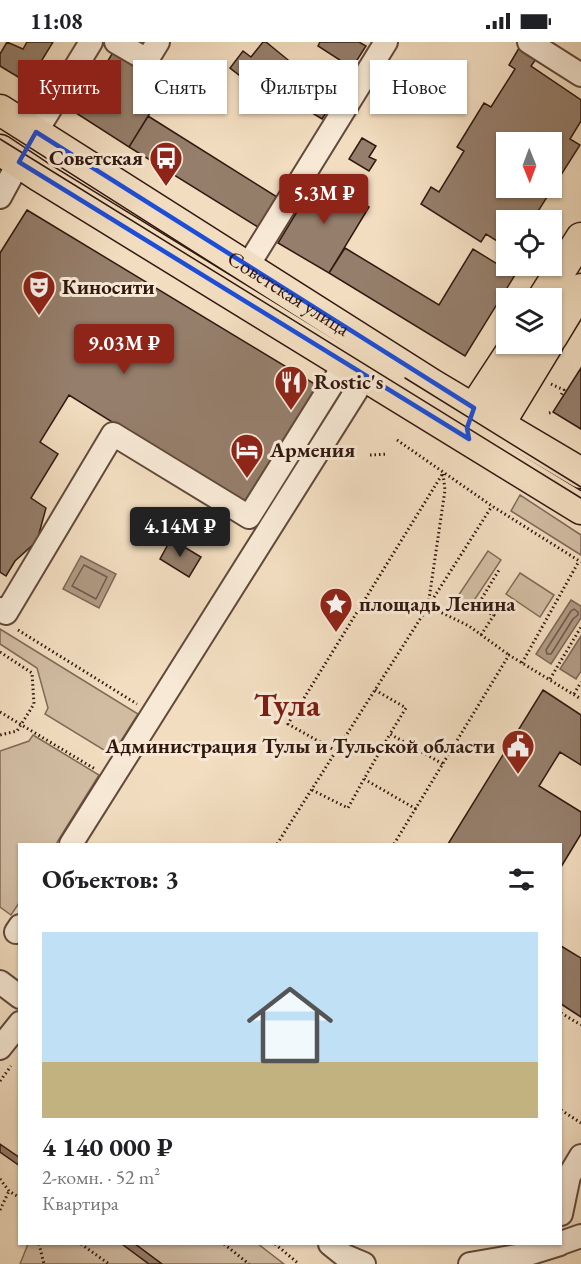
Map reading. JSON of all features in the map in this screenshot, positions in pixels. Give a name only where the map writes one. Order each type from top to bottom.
[{"type":"main road","name":"Советская улица","points":[[0,110],[423,379],[581,473]]},
{"type":"main road","points":[[10,156],[36,132]]},
{"type":"main road","name":"Советская улица","points":[[10,156],[581,509]]},
{"type":"main road","points":[[549,288],[581,238]]},
{"type":"main road","points":[[562,320],[581,289]]},
{"type":"main road","points":[[509,354],[474,408],[467,428],[469,439],[483,437],[492,432],[500,423],[542,354]]},
{"type":"street","points":[[36,132],[91,42]]},
{"type":"street","points":[[116,42],[153,51]]},
{"type":"street","points":[[247,267],[318,164],[386,42]]},
{"type":"street","points":[[529,42],[581,75]]},
{"type":"street","points":[[0,197],[10,156]]},
{"type":"street","points":[[5,617],[113,434],[249,517],[355,371]]},
{"type":"street","points":[[72,843],[112,780],[355,371]]},
{"type":"street","points":[[0,982],[18,996]]},
{"type":"street","points":[[7,1056],[18,1028]]},
{"type":"street","points":[[562,1209],[567,1182],[581,1156]]},
{"type":"street","points":[[470,1264],[557,1248],[581,1236]]},
{"type":"path","points":[[550,383],[564,390],[561,395],[563,397]]},
{"type":"path","points":[[396,440],[492,506],[580,562],[522,663]]},
{"type":"path","points":[[370,455],[388,454]]},
{"type":"path","points":[[428,606],[445,490],[443,472]]},
{"type":"path","points":[[336,751],[288,724],[443,472]]},
{"type":"path","points":[[278,843],[492,506]]},
{"type":"path","points":[[481,635],[494,615],[476,608],[499,570]]},
{"type":"path","points":[[428,606],[469,626],[509,655],[581,699]]},
{"type":"path","points":[[5,617],[137,704]]},
{"type":"path","points":[[550,680],[581,627]]},
{"type":"path","points":[[0,652],[32,673],[34,704],[17,731],[0,735]]},
{"type":"path","points":[[395,843],[509,655]]},
{"type":"path","points":[[574,694],[581,682]]},
{"type":"path","points":[[312,790],[348,808],[406,708],[375,690]]},
{"type":"path","points":[[0,712],[112,780]]},
{"type":"path","points":[[390,734],[443,764]]},
{"type":"path","points":[[364,780],[416,809]]},
{"type":"path","points":[[562,1014],[581,1025]]},
{"type":"path","points":[[0,1081],[7,1056]]},
{"type":"path","points":[[562,1111],[581,1123]]},
{"type":"path","points":[[0,1179],[9,1191],[18,1197]]},
{"type":"path","points":[[0,1210],[9,1191]]},
{"type":"path","points":[[39,1245],[44,1264]]},
{"type":"path","points":[[82,1245],[110,1264]]},
{"type":"path","points":[[225,1245],[249,1264]]},
{"type":"path","points":[[275,1245],[299,1264]]},
{"type":"highlighted area","points":[[36,132],[57,145],[474,408],[467,428],[469,439],[19,162]]},
{"type":"shaded area","points":[[520,495],[581,535],[581,555],[511,511]]},
{"type":"shaded area","points":[[488,551],[501,560],[467,611],[454,602]]},
{"type":"shaded area","points":[[520,573],[554,595],[540,617],[506,594]]},
{"type":"shaded area","points":[[0,629],[138,714],[112,755],[45,714],[48,708],[37,668],[0,644]]},
{"type":"shaded area","points":[[33,735],[99,775],[57,843],[18,843],[18,904],[11,915],[0,907],[0,751],[29,741]]},
{"type":"shaded area","points":[[28,1245],[123,1245],[149,1264],[20,1264]]},
{"type":"shaded area","points":[[136,1245],[259,1245],[284,1264],[162,1264]]},
{"type":"water","points":[[81,556],[116,574],[99,608],[63,589]]},
{"type":"water","points":[[571,600],[581,606],[581,618],[551,664],[536,654]]},
{"type":"water","points":[[581,636],[581,671],[576,679],[560,669]]},
{"type":"building","points":[[7,42],[23,49],[27,42],[53,42],[42,60],[18,60],[18,77],[0,66],[0,54]]},
{"type":"building","points":[[263,42],[266,42],[288,60],[239,60],[239,75],[230,68],[243,51],[251,57]]},
{"type":"building","points":[[320,42],[359,42],[366,46],[357,60],[340,60],[318,46]]},
{"type":"building","points":[[519,48],[536,59],[531,66],[581,100],[581,121],[570,139],[580,145],[562,173],[562,132],[496,132],[496,198],[546,198],[539,210],[496,210],[496,240],[486,234],[481,242],[421,204],[431,187],[439,192],[464,151],[457,147],[484,103],[491,107],[515,69],[509,65]]},
{"type":"building","points":[[115,49],[133,60],[133,114],[150,114],[129,147],[78,114],[121,114],[121,60],[108,60]]},
{"type":"building","points":[[314,114],[325,114],[322,119]]},
{"type":"building","points":[[148,116],[277,197],[258,227],[129,147]]},
{"type":"building","points":[[362,138],[376,146],[369,157],[376,160],[369,171],[349,159]]},
{"type":"building","points":[[318,177],[369,207],[329,273],[278,243]]},
{"type":"building","points":[[27,210],[318,386],[245,505],[69,395],[40,442],[58,454],[31,498],[46,508],[37,541],[15,561],[6,576],[0,572],[0,253]]},
{"type":"building","points":[[345,248],[439,305],[473,249],[496,263],[496,276],[514,276],[507,288],[496,288],[496,306],[465,356],[329,273]]},
{"type":"building","points":[[581,368],[581,429],[553,412]]},
{"type":"building","points":[[171,539],[201,557],[189,577],[160,559]]},
{"type":"building","name":"Администрация Тулы и Тульской области","points":[[543,690],[581,715],[581,765],[560,752],[539,786],[581,812],[581,834],[562,865],[562,843],[449,843]]},
{"type":"building","points":[[562,947],[581,958],[581,1017],[562,1005]]},
{"type":"building","points":[[0,1144],[18,1157],[18,1165],[0,1152]]},
{"type":"building","points":[[123,1245],[136,1245],[162,1264],[149,1264]]},
{"type":"tram line","points":[[0,139],[581,498]]},
{"type":"tram line","points":[[405,378],[581,487]]},
{"type":"place","name":"Советская","points":[[166,187]]},
{"type":"place","name":"Киносити","points":[[39,316]]},
{"type":"place","name":"Rostic's","points":[[291,411]]},
{"type":"place","name":"Армения","points":[[247,479]]},
{"type":"place","name":"площадь Ленина","points":[[336,633]]},
{"type":"place","name":"Администрация Тулы и Тульской области","points":[[518,775]]},
{"type":"district","name":"Тула","points":[[287,704]]}]
